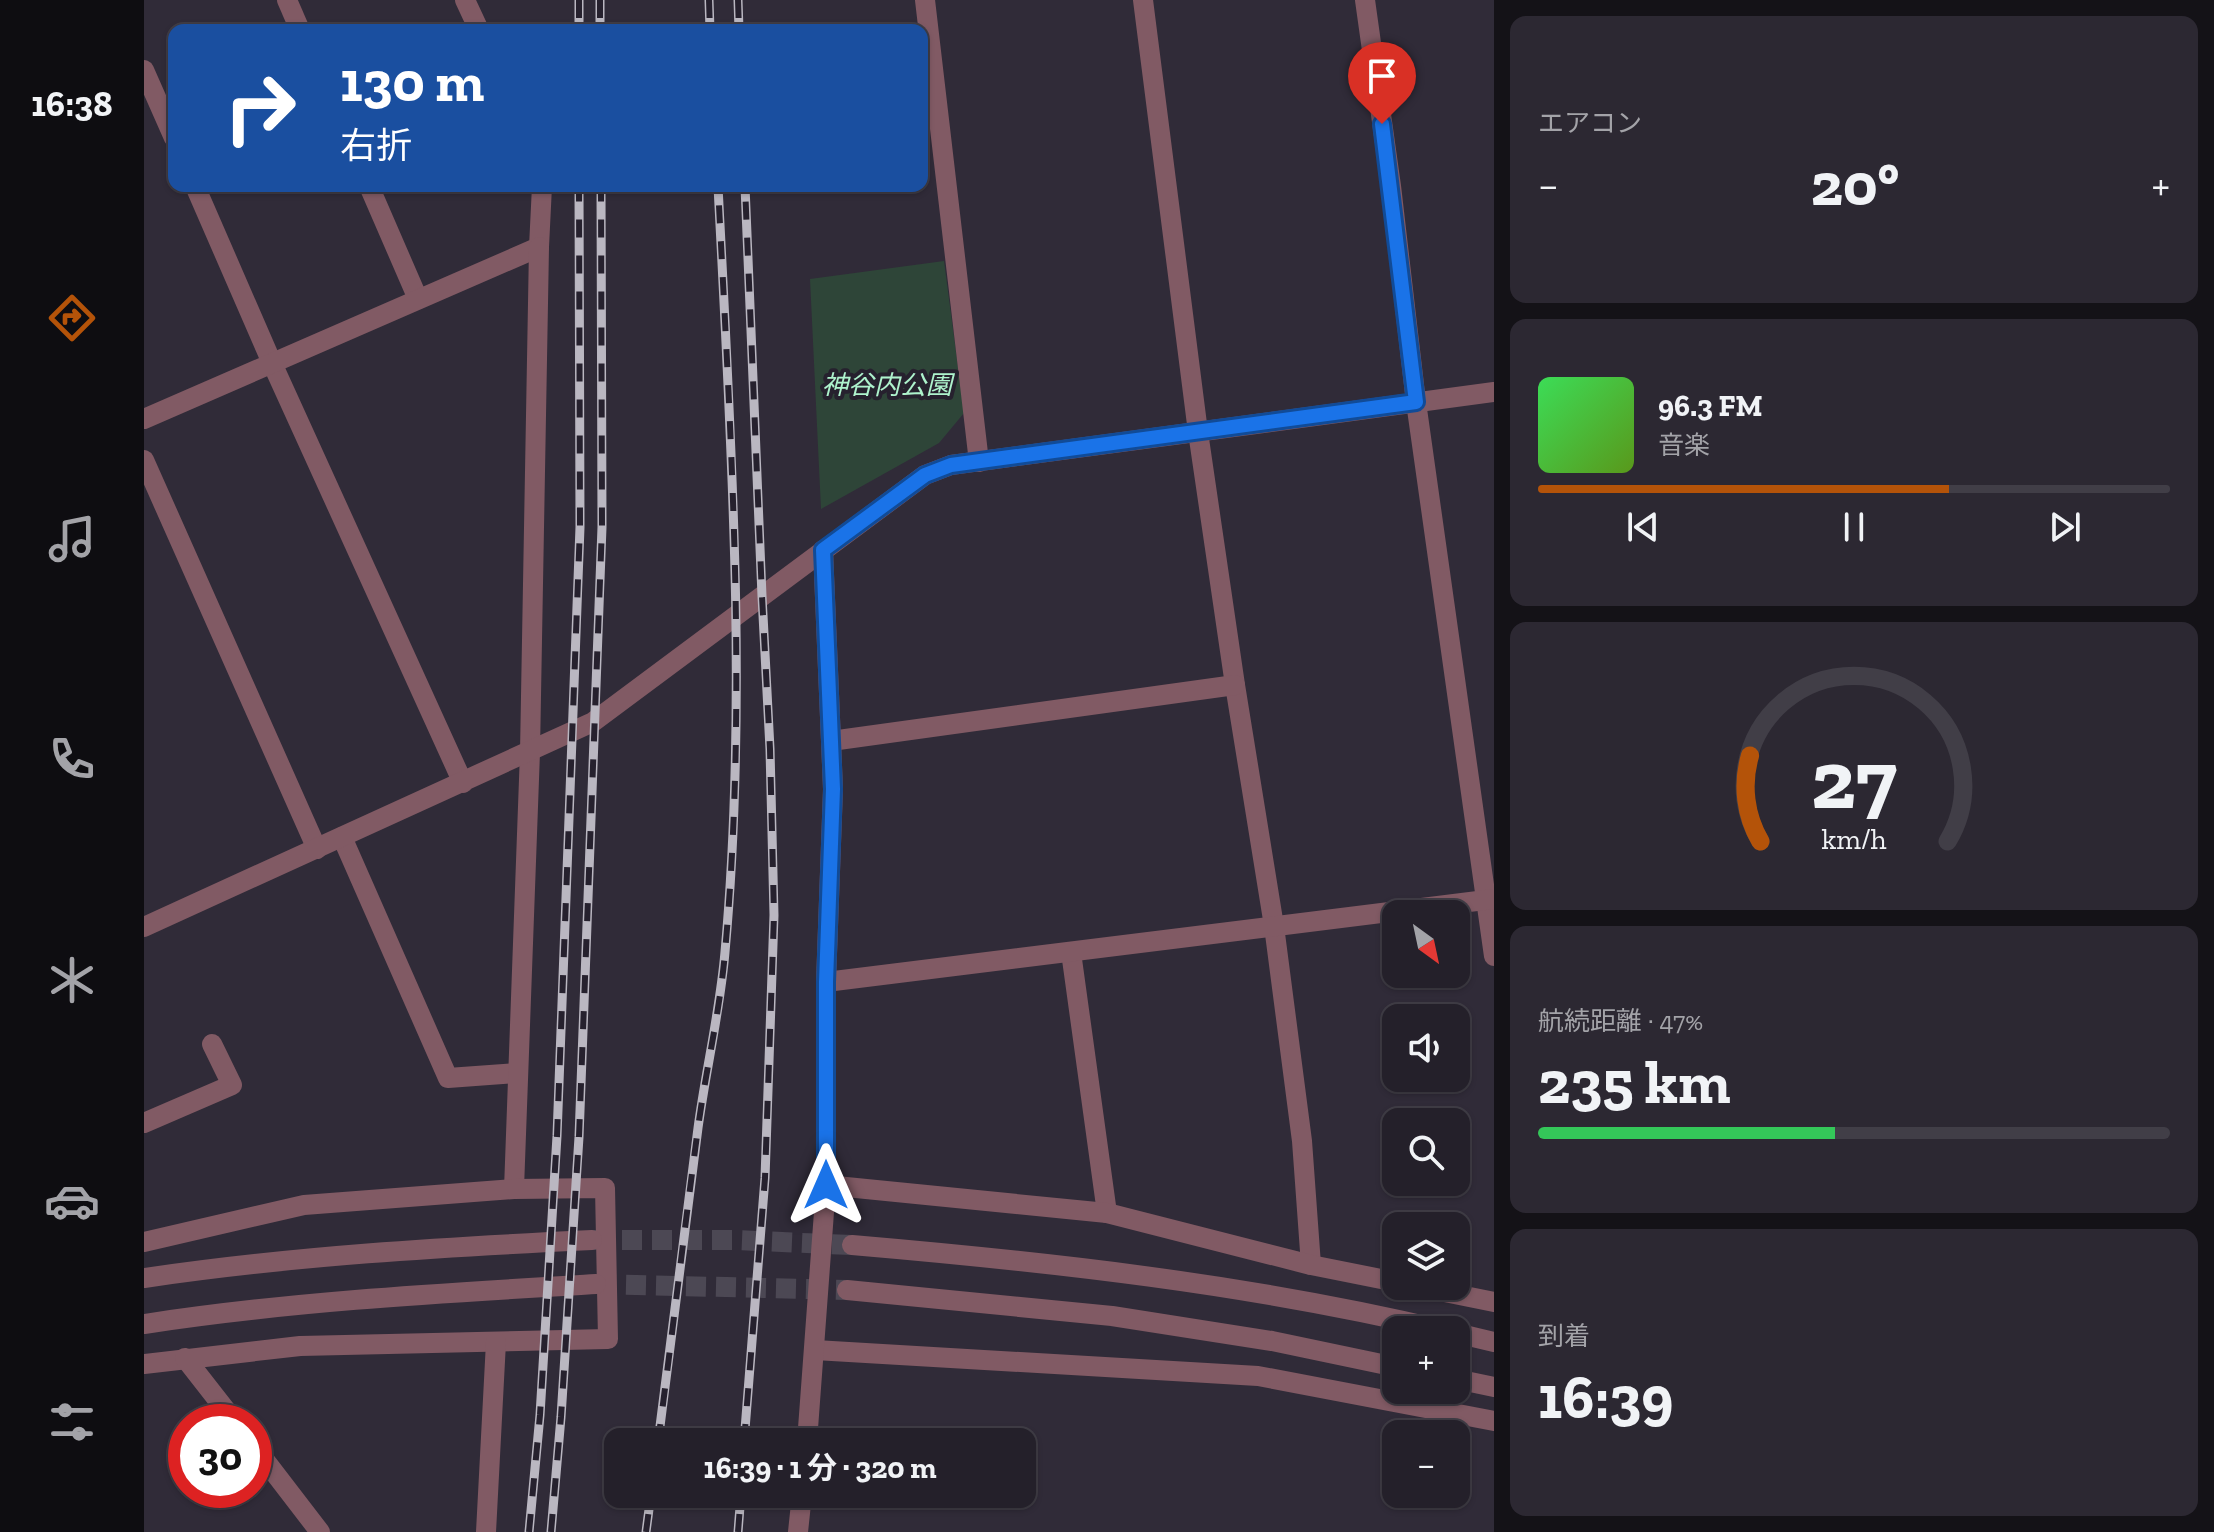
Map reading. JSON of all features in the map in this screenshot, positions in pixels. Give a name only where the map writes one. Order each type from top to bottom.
[{"type":"street","points":[[287,0],[297,24]]},
{"type":"street","points":[[465,0],[476,24]]},
{"type":"street","points":[[925,0],[928,24]]},
{"type":"street","points":[[1143,0],[1198,432],[1274,926],[1302,1141],[1311,1265]]},
{"type":"street","points":[[1365,0],[1416,402],[1490,899],[1494,956]]},
{"type":"street","points":[[928,26],[979,462]]},
{"type":"street","points":[[144,70],[168,124]]},
{"type":"street","points":[[198,192],[463,783]]},
{"type":"street","points":[[372,192],[418,299]]},
{"type":"street","points":[[514,1189],[530,752],[542,192]]},
{"type":"street","points":[[144,419],[539,247]]},
{"type":"street","points":[[144,927],[593,722],[925,475],[951,465],[1494,392]]},
{"type":"street","points":[[144,460],[317,849]]},
{"type":"street","points":[[808,1428],[826,1185],[826,982],[833,789],[823,550]]},
{"type":"street","points":[[831,741],[1235,685]]},
{"type":"street","points":[[342,837],[448,1078],[518,1073]]},
{"type":"street","points":[[826,982],[1490,899]]},
{"type":"street","points":[[1071,952],[1107,1213]]},
{"type":"street","points":[[144,1123],[232,1085],[212,1044]]},
{"type":"street","points":[[826,1185],[1107,1213],[1311,1265],[1382,1279]]},
{"type":"street","points":[[144,1364],[300,1346],[608,1339],[605,1188],[514,1189],[304,1205],[145,1240]]},
{"type":"street","points":[[144,1278],[411,1250],[592,1240]]},
{"type":"street","points":[[852,1245],[1146,1275],[1382,1317]]},
{"type":"street","points":[[144,1324],[378,1297],[596,1284]]},
{"type":"street","points":[[847,1290],[1112,1316],[1272,1341],[1382,1364]]},
{"type":"street","points":[[1470,1297],[1494,1302]]},
{"type":"street","points":[[1470,1336],[1494,1342]]},
{"type":"street","points":[[486,1532],[496,1342]]},
{"type":"street","points":[[815,1350],[1258,1376],[1494,1421]]},
{"type":"street","points":[[185,1358],[221,1404]]},
{"type":"street","points":[[1470,1382],[1494,1387]]},
{"type":"street","points":[[272,1469],[320,1532]]},
{"type":"street","points":[[798,1532],[801,1508]]},
{"type":"green space","name":"神谷内公園","points":[[944,261],[964,413],[939,443],[821,509],[810,279]]},
{"type":"tunnel","points":[[592,1240],[734,1240],[852,1245]]},
{"type":"tunnel","points":[[596,1284],[847,1290]]},
{"type":"railway","points":[[579,0],[579,24]]},
{"type":"railway","points":[[600,0],[600,24]]},
{"type":"railway","points":[[709,0],[710,24]]},
{"type":"railway","points":[[738,0],[739,24]]},
{"type":"railway","points":[[529,1532],[540,1415],[557,1136],[580,527],[579,192]]},
{"type":"railway","points":[[551,1532],[579,1137],[602,527],[601,192]]},
{"type":"railway","points":[[660,1428],[698,1128],[723,974],[732,857],[735,569],[718,192]]},
{"type":"railway","points":[[745,192],[770,749],[774,915],[765,1178],[745,1428]]},
{"type":"railway","points":[[646,1532],[649,1508]]},
{"type":"railway","points":[[738,1532],[740,1508]]},
{"type":"route","points":[[826,1185],[826,982],[833,789],[823,550],[925,475],[951,465],[1416,402],[1382,124]]}]
